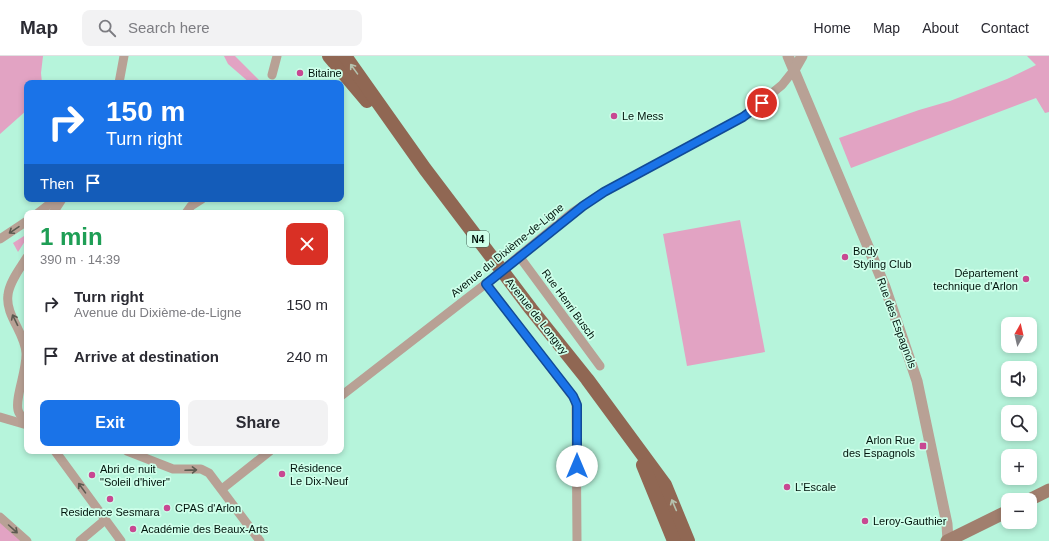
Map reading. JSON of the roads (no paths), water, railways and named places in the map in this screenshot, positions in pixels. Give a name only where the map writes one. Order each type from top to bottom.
[{"type":"main road","name":"N4","points":[[329,56],[424,169]]},
{"type":"main road","name":"N4","points":[[345,56],[424,169]]},
{"type":"main road","name":"Avenue de Longwy","points":[[424,169],[531,309],[587,379],[665,485],[688,541]]},
{"type":"main road","name":"Avenue de Longwy","points":[[635,444],[674,541]]},
{"type":"main road","points":[[1037,496],[1049,490]]},
{"type":"main road","points":[[948,541],[1001,514]]},
{"type":"street","points":[[120,80],[124,56]]},
{"type":"street","points":[[272,75],[277,56]]},
{"type":"street","name":"Rue des Espagnols","points":[[788,56],[882,281],[917,382],[947,524],[948,541]]},
{"type":"street","points":[[794,70],[802,56]]},
{"type":"street","name":"Avenue du Dixième-de-Ligne","points":[[344,394],[487,283],[573,212],[604,192],[743,117],[782,86],[794,70]]},
{"type":"street","points":[[42,210],[52,202]]},
{"type":"street","points":[[0,239],[24,223]]},
{"type":"street","name":"Rue Henri Busch","points":[[516,259],[600,366]]},
{"type":"street","points":[[24,261],[8,295],[10,310],[19,328],[24,344]]},
{"type":"street","points":[[487,283],[576,401],[577,541]]},
{"type":"street","points":[[24,376],[17,404],[18,412],[24,420]]},
{"type":"street","points":[[0,417],[24,423]]},
{"type":"street","points":[[57,454],[122,541]]},
{"type":"street","points":[[135,454],[173,469],[201,469],[209,473],[222,488],[260,541]]},
{"type":"street","points":[[222,488],[264,454]]},
{"type":"street","points":[[0,517],[27,541]]},
{"type":"street","points":[[80,541],[105,520]]},
{"type":"place","name":"Bitaine","points":[[300,73]]},
{"type":"place","name":"Le Mess","points":[[614,116]]},
{"type":"place","name":"Body Styling Club","points":[[845,257]]},
{"type":"place","name":"Département technique d'Arlon","points":[[1026,279]]},
{"type":"place","name":"Arlon Rue des Espagnols","points":[[923,446]]},
{"type":"place","name":"Résidence Le Dix-Neuf","points":[[282,474]]},
{"type":"place","name":"Abri de nuit \"Soleil d'hiver\"","points":[[92,475]]},
{"type":"place","name":"L'Escale","points":[[787,487]]},
{"type":"place","name":"Residence Sesmara","points":[[110,499]]},
{"type":"place","name":"CPAS d'Arlon","points":[[167,508]]},
{"type":"place","name":"Leroy-Gauthier","points":[[865,521]]},
{"type":"place","name":"Académie des Beaux-Arts","points":[[133,529]]}]
